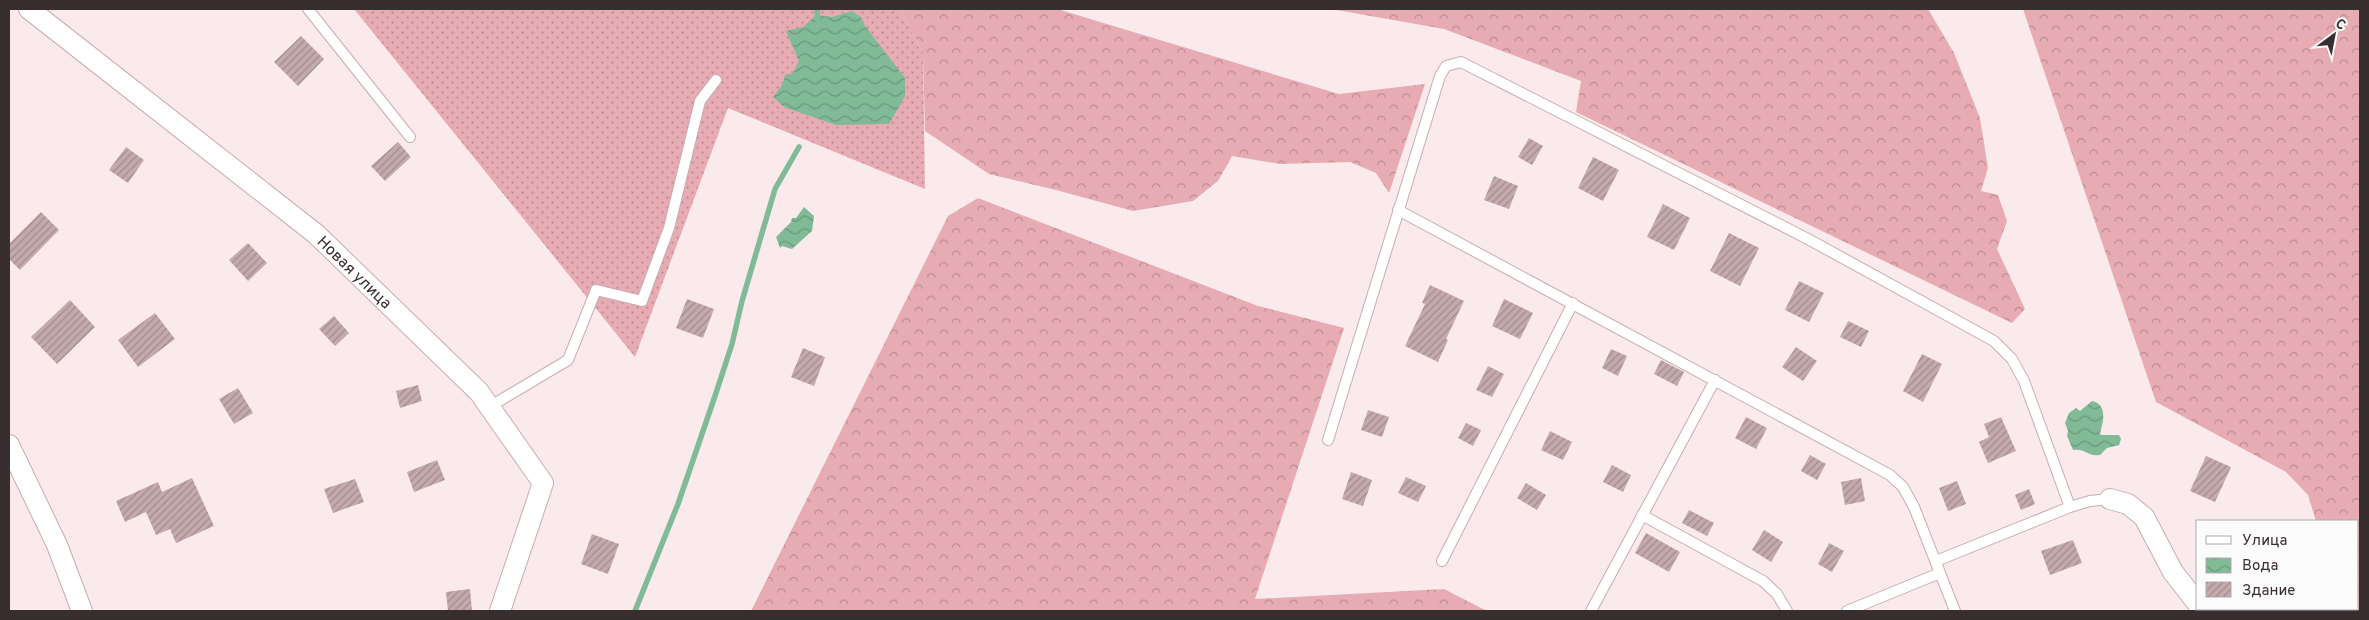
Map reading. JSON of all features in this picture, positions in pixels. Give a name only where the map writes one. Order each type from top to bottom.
[{"type":"street","name":"Новая улица","points":[[29,9],[316,234],[479,392],[543,483],[500,611]]},
{"type":"street","points":[[9,444],[57,546],[82,611]]},
{"type":"street","points":[[2110,499],[2128,504],[2144,517],[2173,572],[2196,601]]},
{"type":"lane","points":[[308,9],[410,138]]},
{"type":"lane","points":[[1328,440],[1442,71],[1456,62],[1469,64],[1808,239],[1994,341],[2012,359],[2024,381],[2070,507]]},
{"type":"lane","points":[[489,407],[568,360],[596,290],[642,301],[669,228],[700,101],[716,80]]},
{"type":"lane","points":[[1398,210],[1715,380],[1897,481],[1908,495],[1914,507],[1955,611]]},
{"type":"lane","points":[[1442,561],[1573,303]]},
{"type":"lane","points":[[1591,611],[1715,380]]},
{"type":"lane","points":[[1936,562],[2070,507],[2090,501],[2110,499]]},
{"type":"lane","points":[[1642,515],[1763,581],[1777,594],[1786,611]]},
{"type":"lane","points":[[1847,611],[1940,574]]},
{"type":"green space","points":[[354,9],[900,9],[923,53],[925,189],[728,108],[635,357]]},
{"type":"green space","points":[[900,9],[1057,9],[1339,94],[1425,84],[1389,193],[1376,173],[1350,162],[1280,164],[1232,156],[1218,181],[1193,201],[1133,211],[989,174],[925,131],[923,53]]},
{"type":"green space","points":[[1331,9],[1928,9],[1954,53],[1980,118],[1988,168],[1981,191],[1998,195],[2007,221],[1997,249],[2025,309],[2012,323],[1576,112],[1581,81],[1444,29]]},
{"type":"green space","points":[[2023,9],[2360,9],[2360,611],[2330,610],[2359,610],[2359,520],[2316,520],[2308,495],[2286,472],[2156,402]]},
{"type":"green space","points":[[978,198],[1258,306],[1344,328],[1255,599],[1444,589],[1487,611],[751,611],[948,216]]},
{"type":"water","points":[[852,11],[861,17],[865,26],[905,78],[905,96],[889,124],[836,125],[784,107],[773,97],[783,84],[785,75],[793,73],[799,61],[786,31],[803,27],[816,15],[832,17]]},
{"type":"water","points":[[804,207],[814,216],[812,231],[792,249],[782,246],[780,248],[776,237],[791,222],[792,218],[796,218]]},
{"type":"water","points":[[2092,401],[2097,403],[2102,409],[2103,423],[2101,435],[2119,435],[2121,439],[2119,445],[2107,448],[2100,455],[2073,450],[2067,436],[2068,431],[2065,423],[2069,413],[2076,408],[2080,411]]},
{"type":"building","points":[[301,36],[324,59],[298,86],[274,62]]},
{"type":"building","points":[[1529,138],[1543,146],[1532,165],[1518,157]]},
{"type":"building","points":[[398,142],[411,157],[385,181],[371,166]]},
{"type":"building","points":[[126,147],[144,160],[128,183],[109,170]]},
{"type":"building","points":[[1593,157],[1619,170],[1603,201],[1578,188]]},
{"type":"building","points":[[1494,176],[1518,186],[1509,209],[1484,200]]},
{"type":"building","points":[[1663,204],[1690,218],[1674,250],[1647,237]]},
{"type":"building","points":[[41,212],[59,230],[20,270],[9,259],[9,244]]},
{"type":"building","points":[[1729,233],[1759,248],[1740,286],[1710,271]]},
{"type":"building","points":[[248,243],[267,263],[248,281],[229,260]]},
{"type":"building","points":[[1799,281],[1824,293],[1809,322],[1785,310]]},
{"type":"building","points":[[1430,285],[1464,301],[1446,339],[1448,340],[1438,362],[1405,346],[1425,304],[1422,303]]},
{"type":"building","points":[[687,299],[714,309],[703,338],[676,328]]},
{"type":"building","points":[[1504,299],[1533,313],[1520,339],[1492,326]]},
{"type":"building","points":[[70,300],[95,327],[57,364],[31,337]]},
{"type":"building","points":[[155,313],[175,339],[138,367],[118,340]]},
{"type":"building","points":[[334,316],[349,333],[335,346],[319,329]]},
{"type":"building","points":[[1848,321],[1869,331],[1861,347],[1840,337]]},
{"type":"building","points":[[1796,347],[1817,361],[1803,381],[1782,367]]},
{"type":"building","points":[[803,348],[825,357],[814,386],[791,377]]},
{"type":"building","points":[[1611,349],[1627,356],[1618,376],[1602,368]]},
{"type":"building","points":[[1922,354],[1942,364],[1923,402],[1903,391]]},
{"type":"building","points":[[1661,360],[1684,372],[1677,386],[1654,374]]},
{"type":"building","points":[[1488,366],[1504,374],[1492,397],[1476,390]]},
{"type":"building","points":[[418,385],[422,401],[400,408],[396,391]]},
{"type":"building","points":[[238,388],[253,413],[234,424],[219,399]]},
{"type":"building","points":[[1368,410],[1389,417],[1382,437],[1361,430]]},
{"type":"building","points":[[1746,417],[1767,428],[1756,449],[1735,438]]},
{"type":"building","points":[[2001,417],[2016,451],[1988,463],[1979,442],[1989,437],[1984,424]]},
{"type":"building","points":[[1466,423],[1481,430],[1473,446],[1458,438]]},
{"type":"building","points":[[1550,431],[1572,442],[1563,460],[1541,450]]},
{"type":"building","points":[[1810,455],[1826,464],[1817,480],[1801,471]]},
{"type":"building","points":[[2206,456],[2231,467],[2215,502],[2190,491]]},
{"type":"building","points":[[437,460],[445,480],[414,492],[407,472]]},
{"type":"building","points":[[1612,465],[1631,475],[1623,492],[1603,482]]},
{"type":"building","points":[[1351,472],[1372,480],[1363,506],[1342,499]]},
{"type":"building","points":[[1406,477],[1426,486],[1418,502],[1398,493]]},
{"type":"building","points":[[192,478],[214,526],[176,543],[170,529],[156,535],[146,512],[125,522],[116,501],[158,482],[162,492]]},
{"type":"building","points":[[1861,478],[1865,501],[1845,505],[1841,482]]},
{"type":"building","points":[[355,479],[364,502],[333,513],[324,489]]},
{"type":"building","points":[[1957,481],[1966,504],[1948,511],[1939,488]]},
{"type":"building","points":[[1526,483],[1546,495],[1537,510],[1517,498]]},
{"type":"building","points":[[2029,489],[2035,504],[2021,510],[2015,495]]},
{"type":"building","points":[[1689,510],[1714,523],[1707,536],[1682,523]]},
{"type":"building","points":[[1764,530],[1783,542],[1771,562],[1752,550]]},
{"type":"building","points":[[1646,533],[1680,552],[1669,572],[1635,553]]},
{"type":"building","points":[[592,534],[619,544],[608,574],[581,564]]},
{"type":"building","points":[[2073,540],[2082,563],[2050,575],[2041,551]]},
{"type":"building","points":[[1829,543],[1844,551],[1832,572],[1818,564]]},
{"type":"building","points":[[470,589],[472,611],[448,611],[446,592]]},
{"type":"waterway","points":[[817,9],[818,21]]},
{"type":"waterway","points":[[635,611],[678,504],[715,396],[732,344],[742,301],[775,189],[799,147]]}]
